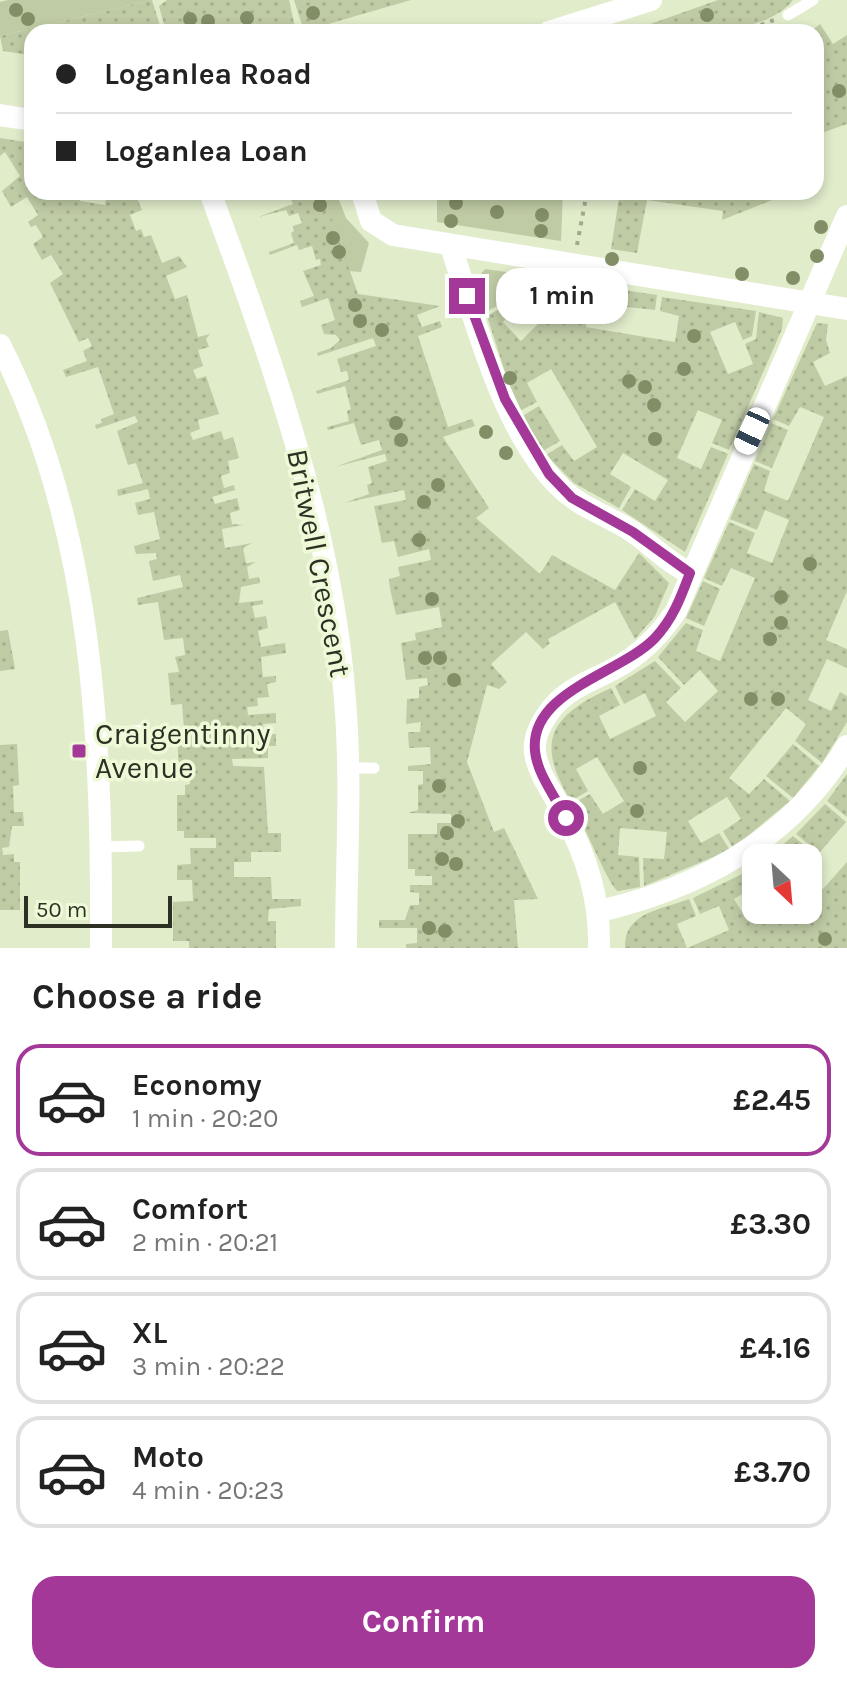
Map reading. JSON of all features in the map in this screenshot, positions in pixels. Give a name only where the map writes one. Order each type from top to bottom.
[{"type":"street","points":[[574,24],[651,0]]},
{"type":"street","points":[[0,115],[24,119]]},
{"type":"street","name":"Britwell Crescent","points":[[213,200],[267,350],[318,532],[343,679],[347,768],[346,948]]},
{"type":"street","points":[[364,200],[371,221],[383,232],[451,246],[847,309]]},
{"type":"street","points":[[599,948],[600,911],[580,845],[539,765],[535,743],[537,732],[550,710],[569,691],[625,663],[654,639],[676,611],[690,573],[812,304],[847,216]]},
{"type":"street","points":[[451,246],[494,373],[515,420],[549,474],[572,498],[633,532],[690,573]]},
{"type":"street","points":[[0,345],[30,410],[64,522],[86,633],[99,734],[101,948]]},
{"type":"street","points":[[600,911],[680,886],[741,856],[804,804],[847,746]]},
{"type":"lane","points":[[788,15],[813,0]]},
{"type":"lane","points":[[99,734],[142,730]]},
{"type":"lane","points":[[347,768],[374,768]]},
{"type":"lane","points":[[101,847],[139,846]]},
{"type":"path","points":[[764,24],[788,15]]},
{"type":"path","points":[[573,266],[585,200]]},
{"type":"green space","points":[[152,0],[51,24],[24,24],[24,30],[0,36],[0,2]]},
{"type":"green space","points":[[152,0],[160,24],[51,24]]},
{"type":"green space","points":[[167,0],[289,0],[294,24],[164,24],[159,6]]},
{"type":"green space","points":[[294,0],[411,0],[328,24],[302,24]]},
{"type":"green space","points":[[718,0],[793,0],[772,17],[752,24],[650,24]]},
{"type":"green space","points":[[24,30],[24,54],[3,51],[0,36]]},
{"type":"green space","points":[[824,30],[833,44],[847,35],[847,124],[824,132]]},
{"type":"green space","points":[[0,138],[24,142],[24,199],[11,207],[2,191],[20,176],[5,152],[0,156]]},
{"type":"green space","points":[[29,200],[80,200],[105,205],[106,200],[138,200],[142,210],[130,215],[136,231],[141,229],[144,237],[151,235],[162,263],[179,256],[187,267],[166,276],[175,299],[187,295],[198,337],[210,334],[206,339],[209,347],[198,350],[203,366],[193,370],[197,379],[206,376],[219,414],[198,420],[200,429],[190,433],[193,440],[221,431],[224,440],[233,437],[239,458],[228,461],[230,473],[221,476],[224,488],[234,485],[235,490],[212,497],[215,504],[237,498],[240,510],[230,513],[232,524],[243,525],[222,529],[225,548],[252,543],[243,548],[246,563],[256,562],[247,567],[249,579],[259,577],[260,583],[241,587],[239,603],[263,600],[263,604],[252,606],[255,618],[266,616],[268,628],[258,631],[261,647],[285,643],[286,653],[261,657],[263,677],[276,676],[276,682],[267,684],[269,697],[257,698],[258,706],[247,707],[248,715],[276,713],[276,723],[263,724],[264,735],[276,734],[276,746],[268,746],[268,758],[232,759],[233,766],[264,767],[268,833],[281,833],[281,852],[251,852],[251,862],[234,862],[234,877],[271,877],[272,899],[301,899],[301,906],[269,909],[268,921],[276,921],[276,948],[189,948],[189,941],[173,941],[173,902],[193,901],[192,880],[177,880],[177,865],[191,864],[190,848],[216,848],[216,838],[184,838],[184,831],[177,831],[177,795],[185,795],[185,785],[190,784],[190,772],[179,772],[177,730],[184,729],[182,704],[171,705],[168,673],[179,672],[175,657],[185,655],[183,638],[164,640],[158,602],[138,605],[137,598],[183,587],[180,575],[153,581],[149,561],[157,559],[156,553],[136,554],[134,546],[160,539],[154,512],[138,515],[135,503],[150,499],[148,489],[118,496],[117,490],[143,483],[136,463],[128,465],[117,431],[138,422],[135,416],[96,429],[95,425],[102,423],[101,419],[114,414],[98,367],[66,377],[63,370],[87,361],[83,351],[92,346],[88,338],[79,342],[50,283],[63,274],[51,255],[42,260],[33,244],[43,237],[36,225],[31,227],[28,222],[38,215]]},
{"type":"green space","points":[[291,200],[325,200],[358,294],[440,306],[417,315],[422,327],[440,321],[442,327],[418,336],[448,427],[472,419],[475,426],[443,437],[489,508],[476,518],[540,574],[552,555],[615,590],[639,553],[669,583],[655,616],[635,639],[615,602],[548,639],[550,643],[543,649],[526,632],[491,664],[507,682],[499,689],[487,685],[467,762],[494,832],[504,828],[538,899],[514,900],[518,948],[406,948],[406,944],[417,943],[417,928],[379,928],[379,920],[405,920],[410,905],[419,905],[419,893],[410,892],[410,885],[432,885],[432,876],[415,876],[415,869],[408,869],[408,834],[437,834],[437,823],[451,823],[451,814],[408,813],[418,810],[418,785],[423,784],[423,771],[408,771],[408,766],[431,764],[430,747],[409,748],[408,732],[420,732],[421,722],[406,724],[407,699],[419,698],[419,687],[428,685],[427,678],[406,680],[401,643],[416,640],[415,633],[442,627],[439,607],[396,615],[389,579],[400,576],[398,567],[431,560],[429,549],[398,557],[394,541],[382,543],[374,506],[406,500],[404,490],[344,503],[369,494],[367,485],[372,483],[368,467],[387,461],[385,454],[335,467],[382,450],[379,440],[361,445],[354,423],[328,430],[327,427],[349,421],[347,411],[351,409],[345,386],[317,394],[316,391],[349,380],[347,371],[341,372],[337,359],[376,346],[373,338],[318,356],[317,353],[331,348],[340,340],[336,335],[324,334],[321,325],[335,320],[328,298],[302,307],[300,301],[314,296],[303,271],[321,265],[320,259],[316,260],[312,246],[299,250],[297,245],[270,255],[269,252],[294,243],[291,233],[293,226],[302,223],[298,213],[289,216],[286,210],[258,217],[293,204]]},
{"type":"green space","points":[[325,200],[339,200],[346,218],[369,243],[361,272],[349,271]]},
{"type":"green space","points":[[437,200],[563,200],[561,241],[437,222]]},
{"type":"green space","points":[[619,200],[647,200],[637,253],[611,249]]},
{"type":"green space","points":[[647,200],[772,200],[722,220],[723,211]]},
{"type":"green space","points":[[485,269],[522,274],[511,298],[486,312],[475,281]]},
{"type":"green space","points":[[526,274],[613,289],[611,303],[590,302],[586,327],[675,342],[679,316],[660,311],[662,297],[756,311],[752,336],[743,340],[735,322],[710,332],[728,374],[753,364],[745,344],[756,339],[759,312],[783,318],[782,329],[729,450],[712,443],[722,420],[698,410],[677,458],[701,469],[711,447],[728,454],[685,552],[622,510],[635,489],[655,501],[668,480],[623,453],[610,474],[631,487],[619,508],[574,483],[546,455],[562,445],[574,461],[597,447],[551,369],[527,383],[537,402],[518,412],[487,316],[512,302],[517,307],[503,322],[521,341],[554,308],[536,289],[520,304],[515,299]]},
{"type":"green space","points":[[617,289],[657,295],[655,310],[618,306]]},
{"type":"green space","points":[[817,323],[828,324],[826,340],[830,353],[813,362],[825,386],[847,376],[847,591],[826,640],[847,649],[847,668],[827,659],[808,700],[831,711],[840,692],[847,696],[847,722],[822,763],[795,741],[806,724],[786,708],[729,778],[749,794],[764,779],[790,801],[733,848],[723,831],[741,819],[727,797],[688,821],[701,843],[719,833],[730,850],[644,886],[643,858],[664,859],[667,832],[620,828],[618,855],[639,857],[640,887],[618,891],[572,804],[590,794],[603,814],[624,801],[597,757],[576,769],[588,791],[571,801],[553,762],[555,732],[574,709],[611,688],[620,705],[599,716],[610,739],[656,716],[645,693],[624,704],[615,686],[655,661],[681,688],[666,702],[685,722],[718,691],[700,670],[684,685],[658,657],[686,623],[703,630],[696,651],[720,661],[755,578],[731,568],[722,586],[704,578],[729,522],[755,533],[747,553],[772,563],[789,520],[765,510],[757,530],[730,519],[754,464],[770,471],[764,491],[788,501],[824,417],[800,407],[789,426],[773,419]]},
{"type":"green space","points":[[539,406],[560,441],[543,451],[521,417]]},
{"type":"green space","points":[[771,423],[788,430],[772,468],[755,461]]},
{"type":"green space","points":[[703,581],[720,589],[704,626],[686,618]]},
{"type":"green space","points":[[8,630],[15,669],[0,671],[0,631]]},
{"type":"green space","points":[[17,744],[19,785],[13,786],[14,812],[23,812],[24,826],[12,826],[9,847],[2,848],[3,855],[14,854],[14,862],[20,862],[20,910],[0,910],[0,745]]},
{"type":"green space","points":[[793,744],[819,766],[793,798],[766,776]]},
{"type":"green space","points":[[847,774],[847,817],[827,801]]},
{"type":"green space","points":[[825,804],[846,822],[822,850],[822,844],[808,844],[796,834]]},
{"type":"green space","points":[[793,836],[803,844],[784,844]]},
{"type":"green space","points":[[847,862],[847,948],[687,948],[729,930],[719,906],[700,914],[693,898],[742,874],[742,894],[734,899],[742,912],[742,924],[822,924],[822,888]]},
{"type":"green space","points":[[689,899],[696,916],[677,924],[687,948],[625,948],[626,936],[637,920],[646,914]]},
{"type":"place","name":"Craigentinny Avenue","points":[[79,751]]},
{"type":"route","points":[[467,296],[494,373],[515,420],[560,488],[572,498],[621,524],[690,573],[676,611],[654,639],[625,663],[569,691],[542,722],[537,732],[535,755],[566,818]]}]
